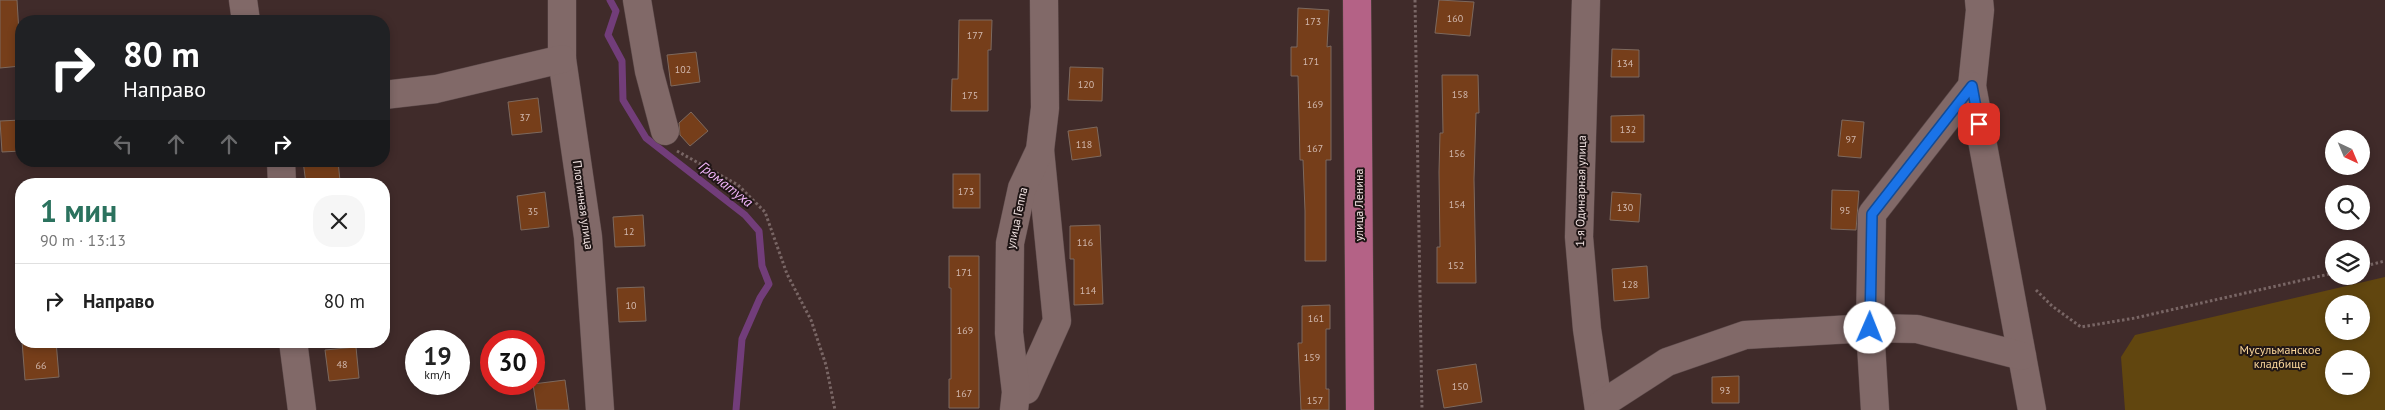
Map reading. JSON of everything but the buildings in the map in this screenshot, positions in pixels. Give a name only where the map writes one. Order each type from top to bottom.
[{"type":"main road","name":"улица Ленина","points":[[1357,0],[1360,410]]},
{"type":"street","points":[[243,0],[245,15]]},
{"type":"street","name":"Плотинная улица","points":[[562,0],[562,59],[588,237],[600,410]]},
{"type":"street","points":[[637,0],[649,71],[665,131]]},
{"type":"street","name":"улица Геппа","points":[[1022,401],[1009,333],[1010,243],[1022,188],[1040,150],[1045,108],[1044,0]]},
{"type":"street","name":"1-я Одинарная улица","points":[[1586,0],[1578,237],[1587,328],[1599,408]]},
{"type":"street","points":[[1979,0],[1980,10],[1972,86],[2032,410]]},
{"type":"street","points":[[390,94],[436,89],[562,59]]},
{"type":"street","points":[[1875,410],[1870,328],[1872,214],[1972,86]]},
{"type":"street","points":[[1022,401],[1057,321],[1040,150]]},
{"type":"street","points":[[1599,408],[1667,362],[1745,335],[1870,328],[1917,329],[2022,356]]},
{"type":"street","points":[[294,348],[302,410]]},
{"type":"path","points":[[1415,0],[1422,410]]},
{"type":"path","points":[[665,131],[677,151],[738,185],[765,212],[787,274],[811,320],[826,365],[835,410]]},
{"type":"path","points":[[2370,265],[2385,261]]},
{"type":"path","points":[[2033,287],[2052,306],[2080,327],[2135,318],[2325,275]]},
{"type":"green space","name":"Мусульманское кладбище","points":[[2385,277],[2385,410],[2125,410],[2121,357],[2135,335],[2351,285],[2370,285],[2370,280]]},
{"type":"waterway","name":"Громатуха","points":[[610,0],[616,11],[608,35],[622,61],[623,100],[646,138],[745,215],[759,231],[762,266],[769,284],[760,298],[742,339],[736,410]]},
{"type":"route","points":[[1870,328],[1872,214],[1972,86],[1979,124]]}]
